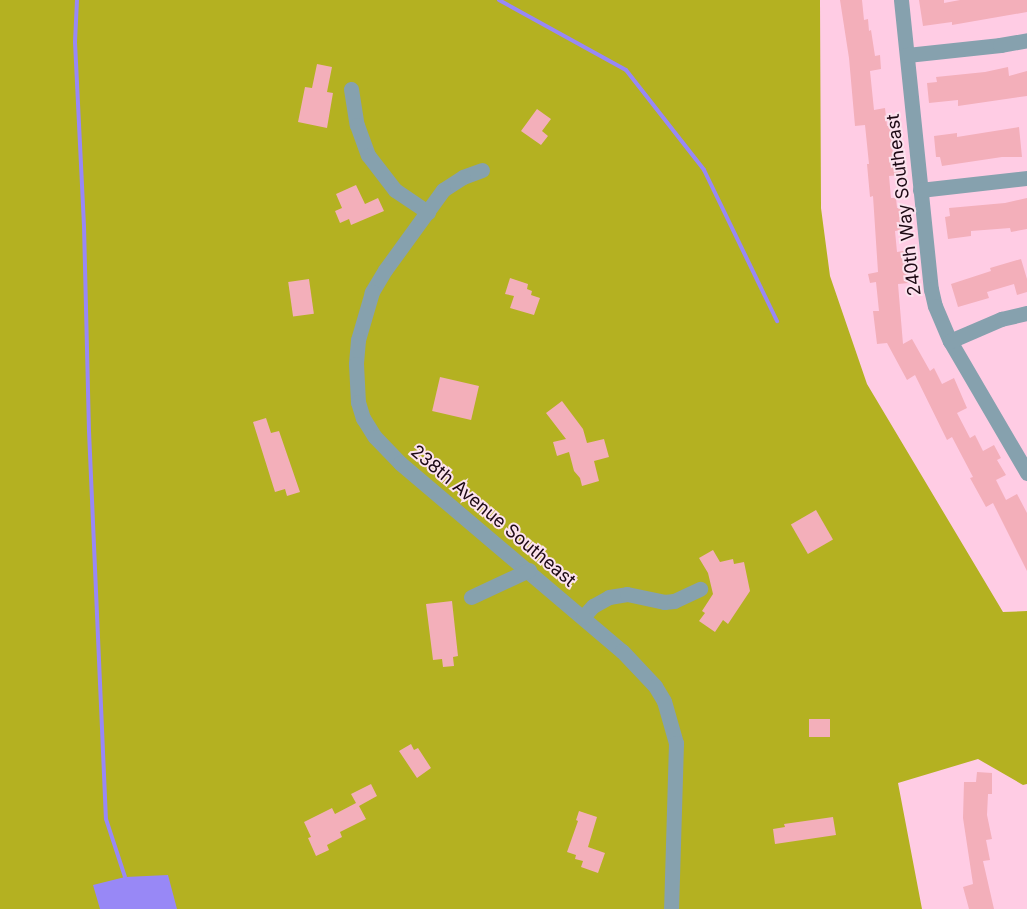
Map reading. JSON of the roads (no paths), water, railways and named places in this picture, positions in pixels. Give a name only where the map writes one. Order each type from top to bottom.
[{"type":"street","name":"240th Way Southeast","points":[[901,0],[920,190],[931,289],[935,306],[950,342],[1027,472]]},
{"type":"street","points":[[907,55],[1000,45],[1027,40]]},
{"type":"street","points":[[351,89],[356,125],[368,155],[395,190],[428,212]]},
{"type":"street","name":"238th Avenue Southeast","points":[[482,170],[452,182],[443,190],[385,270],[372,292],[358,340],[356,364],[358,402],[363,418],[375,438],[403,466],[529,570],[640,668],[664,701],[676,743],[671,909]]},
{"type":"street","points":[[920,190],[1027,178]]},
{"type":"street","points":[[950,342],[1001,319],[1027,313]]},
{"type":"street","points":[[471,597],[529,570]]},
{"type":"street","points":[[583,617],[593,606],[609,597],[627,594],[664,602],[674,601],[700,589]]},
{"type":"waterway","points":[[77,0],[75,42],[84,226],[89,431],[106,819],[125,877]]},
{"type":"waterway","points":[[499,0],[626,70],[704,170],[777,321]]}]
